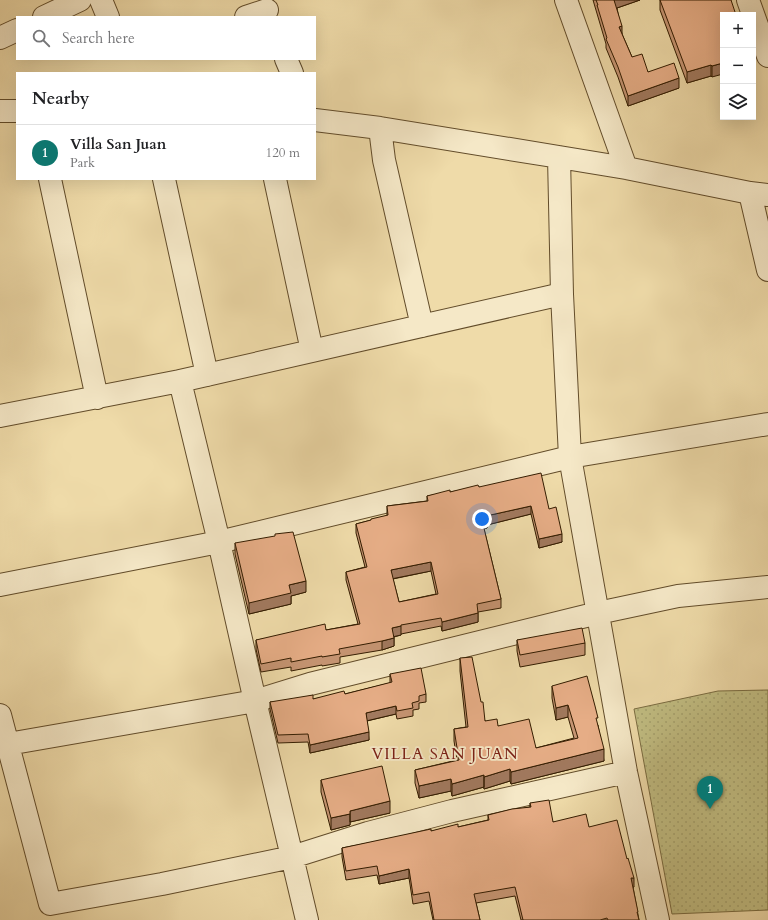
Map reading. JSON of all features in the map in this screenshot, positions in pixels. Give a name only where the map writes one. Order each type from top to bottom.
[{"type":"street","points":[[46,16],[80,0]]},
{"type":"street","points":[[102,0],[108,16]]},
{"type":"street","points":[[566,0],[626,168]]},
{"type":"street","points":[[748,0],[768,56]]},
{"type":"street","points":[[249,16],[267,9]]},
{"type":"street","points":[[0,38],[16,30]]},
{"type":"street","points":[[286,60],[292,72]]},
{"type":"street","points":[[0,111],[16,111]]},
{"type":"street","points":[[316,120],[380,128],[626,168],[759,194],[768,270]]},
{"type":"street","points":[[380,128],[384,160],[422,326]]},
{"type":"street","points":[[559,157],[562,294],[570,457],[626,772],[658,920]]},
{"type":"street","points":[[50,180],[97,398]]},
{"type":"street","points":[[164,180],[207,375]]},
{"type":"street","points":[[275,180],[312,352]]},
{"type":"street","points":[[0,416],[180,381],[562,294]]},
{"type":"street","points":[[180,381],[307,920]]},
{"type":"street","points":[[0,586],[219,542],[570,457],[768,424]]},
{"type":"street","points":[[8,744],[255,701],[310,684],[598,613],[678,596],[768,587]]},
{"type":"street","points":[[0,715],[50,904],[162,884],[292,857],[368,833],[444,813],[626,772]]},
{"type":"shaded area","points":[[768,690],[768,910],[672,914],[634,709],[718,691]]},
{"type":"building","points":[[596,0],[614,0],[622,26],[619,27],[632,57],[642,54],[648,72],[674,63],[679,78],[628,96],[606,39],[607,38]]},
{"type":"building","points":[[660,0],[731,0],[735,12],[720,12],[720,64],[687,72]]},
{"type":"building","points":[[541,473],[549,509],[556,507],[562,534],[539,539],[531,506],[486,516],[487,519],[482,520],[501,599],[477,604],[478,613],[442,622],[441,618],[392,628],[394,638],[339,649],[340,654],[291,662],[291,658],[261,664],[256,640],[325,624],[326,630],[360,624],[346,572],[367,567],[356,524],[388,515],[387,506],[428,501],[427,496],[478,485],[479,487]],"holes":[[[431,562],[438,594],[399,602],[391,570]]]},
{"type":"building","points":[[293,532],[306,581],[289,585],[291,593],[249,603],[235,543],[275,536],[275,534]]},
{"type":"building","points":[[582,628],[585,643],[520,655],[517,640]]},
{"type":"building","points":[[472,657],[481,702],[483,702],[485,721],[497,719],[498,726],[529,719],[536,748],[578,738],[568,705],[556,708],[552,686],[587,676],[604,749],[511,772],[510,769],[484,777],[484,775],[452,784],[451,779],[419,786],[415,770],[459,760],[454,729],[468,727],[460,658]]},
{"type":"building","points":[[421,668],[426,694],[419,696],[419,701],[412,703],[413,708],[397,711],[396,706],[366,713],[369,732],[310,745],[308,734],[278,735],[270,702],[313,695],[313,699],[344,691],[345,694],[392,682],[390,674]]},
{"type":"building","points":[[382,766],[390,801],[350,811],[350,814],[331,818],[321,780]]},
{"type":"building","points":[[549,800],[553,822],[586,814],[589,827],[617,820],[627,859],[628,858],[634,878],[631,878],[639,920],[608,920],[607,918],[600,920],[523,920],[515,887],[474,894],[480,920],[434,920],[429,892],[413,895],[409,869],[379,876],[377,866],[346,871],[342,848],[431,829],[431,831],[458,824],[458,827],[489,820],[488,815],[512,809],[531,807],[530,803]]},
{"type":"place","name":"Villa San Juan","points":[[710,809]]},
{"type":"district","name":"VILLA SAN JUAN","points":[[445,754]]}]
